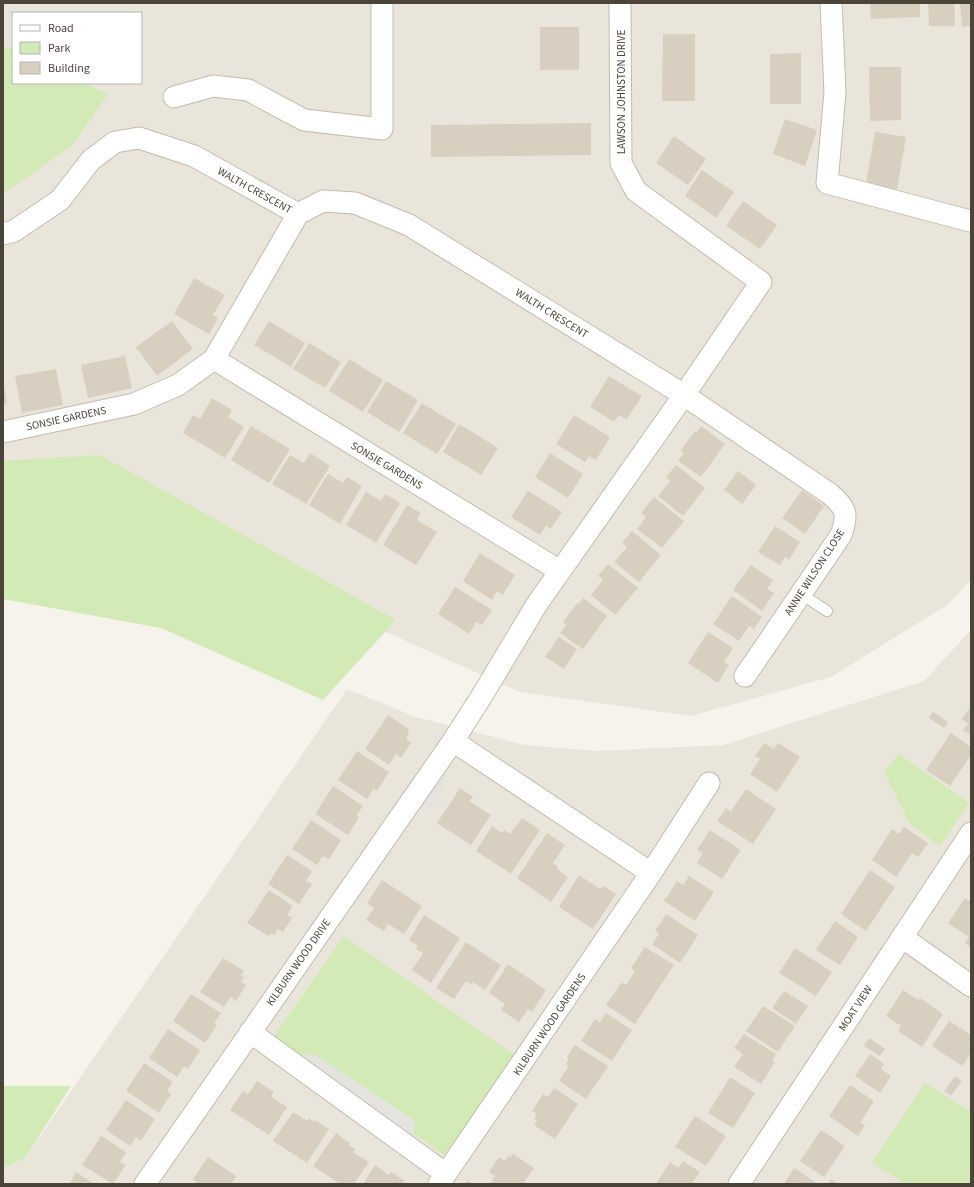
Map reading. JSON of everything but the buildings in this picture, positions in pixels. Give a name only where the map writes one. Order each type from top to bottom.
[{"type":"street","points":[[174,97],[213,86],[248,90],[304,120],[382,129],[382,3]]},
{"type":"street","name":"LAWSON JOHNSTON DRIVE","points":[[620,3],[621,164],[636,191],[761,282]]},
{"type":"street","points":[[831,3],[835,92],[827,183],[970,221]]},
{"type":"street","name":"WALTH CRESCENT","points":[[3,234],[14,231],[60,200],[92,160],[115,142],[139,138],[194,156],[298,214],[323,201],[355,203],[409,225],[684,395]]},
{"type":"street","name":"SONSIE GARDENS","points":[[3,432],[134,404],[178,385],[214,359],[298,214]]},
{"type":"street","name":"KILBURN WOOD DRIVE","points":[[144,1184],[452,740],[483,694],[537,604],[684,395],[761,282]]},
{"type":"street","name":"SONSIE GARDENS","points":[[214,359],[560,571]]},
{"type":"street","name":"ANNIE WILSON CLOSE","points":[[684,395],[841,502],[845,513],[844,524],[840,535],[745,676]]},
{"type":"street","points":[[452,740],[651,873]]},
{"type":"street","name":"KILBURN WOOD GARDENS","points":[[250,1032],[442,1179],[651,873],[709,783]]},
{"type":"street","name":"MOAT VIEW","points":[[739,1184],[971,833]]},
{"type":"street","points":[[902,937],[971,986]]},
{"type":"lane","points":[[801,594],[827,610]]},
{"type":"shaded area","points":[[3,3],[971,3],[971,580],[947,605],[831,677],[691,716],[520,692],[357,619],[3,494]]},
{"type":"shaded area","points":[[971,630],[971,1184],[3,1184],[3,1168],[25,1158],[347,689],[416,717],[524,745],[596,751],[723,745],[924,681]]},
{"type":"shaded area","points":[[432,770],[448,781],[430,810],[414,796]]},
{"type":"shaded area","points":[[312,1053],[415,1121],[412,1149],[289,1060]]},
{"type":"green space","points":[[3,46],[12,50],[12,84],[86,84],[108,94],[72,146],[7,191],[3,190]]},
{"type":"green space","points":[[100,455],[396,620],[323,700],[161,628],[3,599],[3,461]]},
{"type":"green space","points":[[899,754],[969,803],[940,846],[910,824],[884,772]]},
{"type":"green space","points":[[344,936],[517,1057],[447,1157],[274,1036]]},
{"type":"green space","points":[[925,1083],[971,1112],[971,1184],[905,1184],[872,1163]]},
{"type":"green space","points":[[3,1086],[71,1086],[25,1158],[3,1168]]}]
